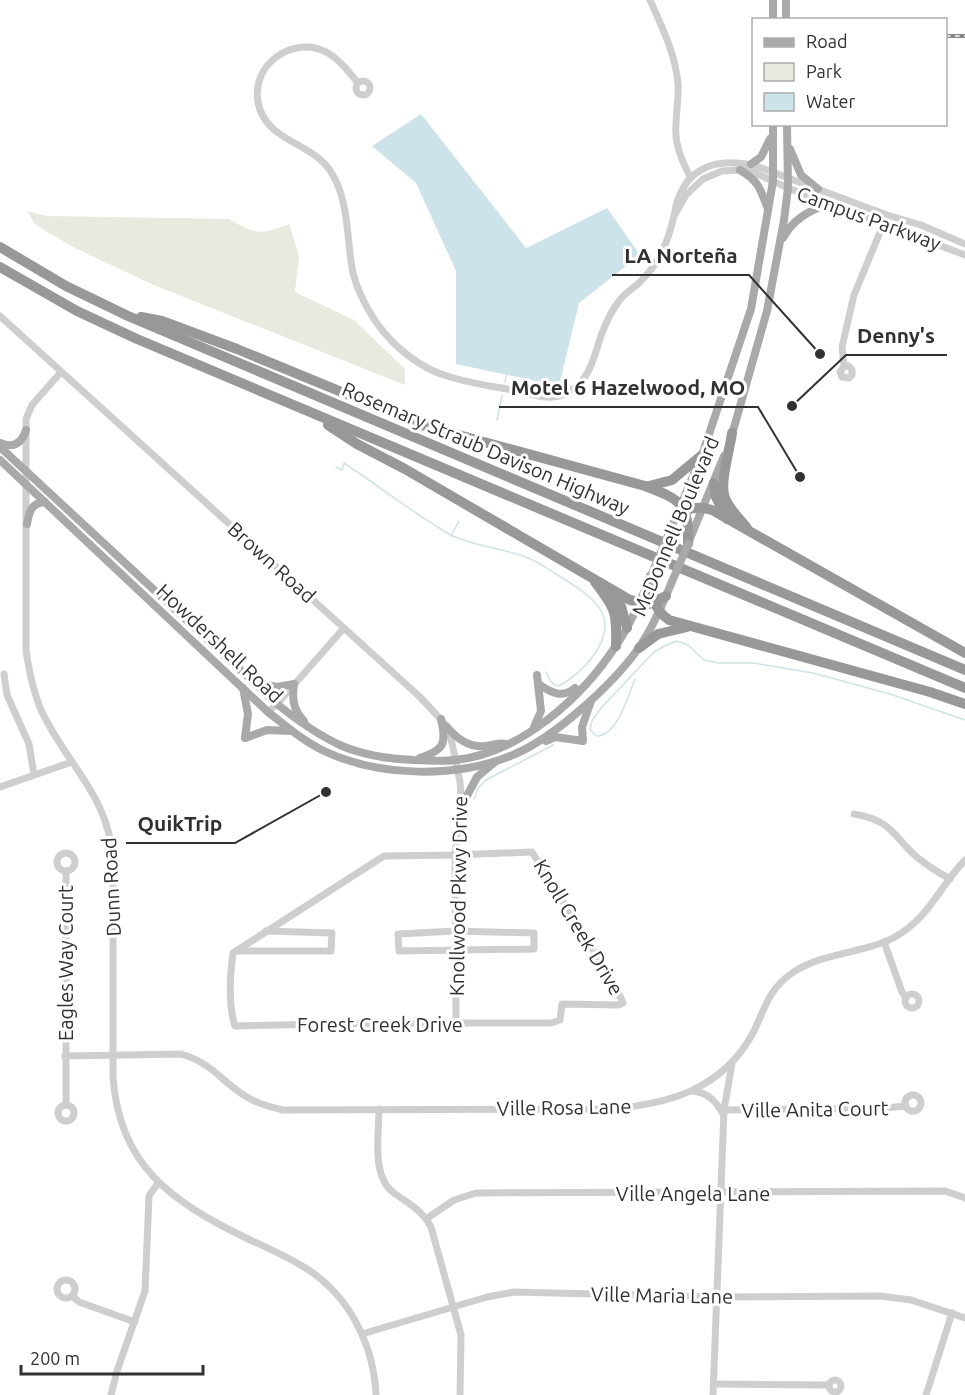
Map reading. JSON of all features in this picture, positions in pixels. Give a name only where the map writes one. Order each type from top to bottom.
[{"type":"highway","name":"Rosemary Straub Davison Highway","points":[[0,247],[66,285],[125,314],[965,670]]},
{"type":"highway","name":"Rosemary Straub Davison Highway","points":[[0,267],[106,325],[965,688]]},
{"type":"highway","points":[[125,314],[162,321],[433,429],[668,494],[688,517],[689,537]]},
{"type":"highway","points":[[302,408],[357,444],[405,469],[609,588],[639,603],[656,607]]},
{"type":"highway","points":[[732,433],[723,476],[723,491],[728,505],[751,533]]},
{"type":"highway","points":[[645,486],[672,480],[702,455]]},
{"type":"highway","points":[[714,483],[716,497],[728,519]]},
{"type":"highway","points":[[681,510],[703,508],[711,510],[965,653]]},
{"type":"highway","points":[[651,576],[651,597],[656,607],[669,620],[965,704]]},
{"type":"highway","points":[[591,577],[613,607],[616,616],[616,646]]},
{"type":"highway","points":[[609,588],[621,606],[627,628]]},
{"type":"highway","points":[[656,607],[666,596]]},
{"type":"highway","points":[[639,648],[667,631],[690,627]]},
{"type":"main road","points":[[773,0],[773,18]]},
{"type":"main road","points":[[786,0],[786,18]]},
{"type":"main road","name":"McDonnell Boulevard","points":[[666,596],[689,537],[714,483],[732,433],[767,311],[788,188],[787,126]]},
{"type":"main road","points":[[751,164],[762,156],[772,129]]},
{"type":"main road","name":"McDonnell Boulevard","points":[[456,765],[510,744],[528,733],[572,698],[603,664],[627,628],[681,510],[752,309],[773,177],[772,129]]},
{"type":"main road","points":[[787,144],[801,175],[818,189]]},
{"type":"main road","points":[[740,170],[752,177],[760,186],[769,211]]},
{"type":"main road","points":[[780,243],[796,220],[811,210],[829,203]]},
{"type":"main road","points":[[0,445],[16,445],[24,438],[26,430]]},
{"type":"main road","name":"Howdershell Road","points":[[0,445],[277,705],[314,730],[351,748],[379,756],[456,765]]},
{"type":"main road","name":"Howdershell Road","points":[[0,460],[268,712],[292,731],[321,750],[363,765],[404,770],[456,765]]},
{"type":"main road","points":[[27,524],[30,509],[36,504],[45,502]]},
{"type":"main road","name":"McDonnell Boulevard","points":[[456,765],[500,759],[514,754],[534,744],[565,721],[594,696],[639,648],[656,607]]},
{"type":"main road","points":[[540,685],[552,693],[562,695],[569,693],[592,671],[603,664]]},
{"type":"main road","points":[[528,733],[538,720],[541,711],[537,675]]},
{"type":"main road","points":[[253,682],[272,687],[294,684],[292,699],[295,709],[314,730]]},
{"type":"main road","points":[[243,687],[248,714],[245,738],[267,730],[292,731]]},
{"type":"main road","points":[[534,744],[555,737],[583,741],[583,720],[594,696]]},
{"type":"main road","points":[[412,760],[431,754],[441,747],[445,736],[441,719]]},
{"type":"main road","points":[[447,727],[466,743],[486,746],[499,742],[510,744]]},
{"type":"main road","points":[[460,809],[477,777],[500,759]]},
{"type":"street","points":[[650,0],[668,39],[675,62],[678,86],[675,127],[677,144],[682,163],[695,185]]},
{"type":"street","points":[[358,83],[336,59],[324,51],[301,47],[287,49],[269,62],[261,75],[257,89],[258,103],[263,116],[272,128],[330,169],[339,186],[344,205],[353,273],[362,300],[376,322],[405,352],[446,376],[543,396],[560,396],[572,390],[590,369],[596,357],[602,333],[620,300],[651,269],[667,244],[676,201],[690,176],[721,163],[741,162],[751,164],[773,177]]},
{"type":"street","points":[[674,216],[686,195],[695,185],[722,171],[740,170],[773,177]]},
{"type":"street","name":"Campus Parkway","points":[[773,177],[788,178],[887,215],[921,225],[965,244]]},
{"type":"street","name":"Campus Parkway","points":[[773,177],[788,188],[965,255]]},
{"type":"street","points":[[844,366],[842,347],[854,295],[887,215]]},
{"type":"street","points":[[0,316],[61,372]]},
{"type":"street","name":"Dunn Road","points":[[61,372],[32,405],[26,419],[26,650],[32,684],[43,714],[93,792],[107,824],[113,849],[114,1091],[125,1132],[138,1157],[158,1183],[181,1203],[198,1214],[287,1258],[322,1281],[349,1311],[362,1334],[371,1364],[376,1395]]},
{"type":"street","name":"Brown Road","points":[[61,372],[420,697],[447,727],[456,765]]},
{"type":"street","points":[[268,712],[277,705],[344,628]]},
{"type":"street","points":[[4,674],[7,695],[29,744],[34,775]]},
{"type":"street","points":[[0,787],[72,762]]},
{"type":"street","name":"Knollwood Pkwy Drive","points":[[456,765],[461,795],[455,855],[456,1023]]},
{"type":"street","points":[[854,814],[874,819],[890,828],[919,859],[950,879]]},
{"type":"street","name":"Knoll Creek Drive","points":[[266,931],[384,856],[532,852],[615,985],[623,1004]]},
{"type":"street","name":"Ville Rosa Lane","points":[[113,1056],[181,1054],[196,1058],[247,1097],[283,1110],[607,1109],[657,1103],[691,1091],[732,1064],[749,1039],[771,993],[792,973],[818,960],[884,942],[905,930],[935,902],[965,860]]},
{"type":"street","name":"Eagles Way Court","points":[[66,871],[66,1105]]},
{"type":"street","points":[[266,931],[332,933],[331,951],[237,951],[266,931]]},
{"type":"street","points":[[534,933],[534,949],[455,951],[399,951],[398,934],[534,933]]},
{"type":"street","points":[[884,942],[906,998]]},
{"type":"street","name":"Forest Creek Drive","points":[[237,951],[233,953],[231,965],[232,1014],[235,1026],[551,1023],[560,1020],[562,1004],[623,1004]]},
{"type":"street","name":"Eagles Way Court","points":[[65,1056],[113,1056]]},
{"type":"street","points":[[713,1395],[724,1110],[732,1064]]},
{"type":"street","points":[[691,1091],[704,1093],[711,1097],[724,1118]]},
{"type":"street","name":"Ville Anita Court","points":[[724,1110],[906,1106]]},
{"type":"street","points":[[379,1110],[379,1159],[383,1179],[394,1193],[410,1203],[431,1227],[454,1307],[461,1335],[460,1395]]},
{"type":"street","points":[[111,1395],[145,1291],[148,1196],[158,1183]]},
{"type":"street","name":"Ville Angela Lane","points":[[426,1219],[454,1200],[476,1193],[945,1191],[965,1198]]},
{"type":"street","name":"Ville Maria Lane","points":[[362,1334],[500,1293],[514,1292],[718,1297],[880,1296],[911,1300],[965,1318]]},
{"type":"street","points":[[72,1296],[79,1302],[135,1322]]},
{"type":"street","points":[[926,1395],[952,1313]]},
{"type":"street","points":[[714,1384],[829,1385]]},
{"type":"green space","points":[[27,211],[46,216],[229,219],[258,232],[289,224],[299,256],[295,292],[354,320],[405,369],[405,385],[154,285],[77,249],[47,232],[34,223]]},
{"type":"water","points":[[421,114],[526,248],[607,208],[640,255],[579,303],[559,386],[456,364],[456,271],[416,183],[372,146]]},
{"type":"waterway","points":[[505,382],[506,375]]},
{"type":"waterway","points":[[497,420],[502,395]]},
{"type":"waterway","points":[[336,467],[342,470],[344,463],[422,517],[457,538],[536,562],[582,591],[592,600],[600,608],[604,618],[605,629],[602,642],[586,665],[559,686],[552,683],[546,672]]},
{"type":"waterway","points":[[451,536],[459,521]]},
{"type":"waterway","points":[[635,679],[616,723],[603,735],[596,736],[590,729],[592,721],[601,708],[653,653],[677,641],[688,645],[704,660],[719,663],[753,663],[813,673],[890,694],[965,720]]},
{"type":"waterway","points":[[474,799],[478,788],[486,780],[553,745]]},
{"type":"railway","points":[[947,36],[965,36]]},
{"type":"place","name":"LA Norteña","points":[[820,354]]},
{"type":"place","name":"Denny's","points":[[792,406]]},
{"type":"place","name":"Motel 6 Hazelwood, MO","points":[[800,477]]},
{"type":"place","name":"QuikTrip","points":[[326,792]]}]
